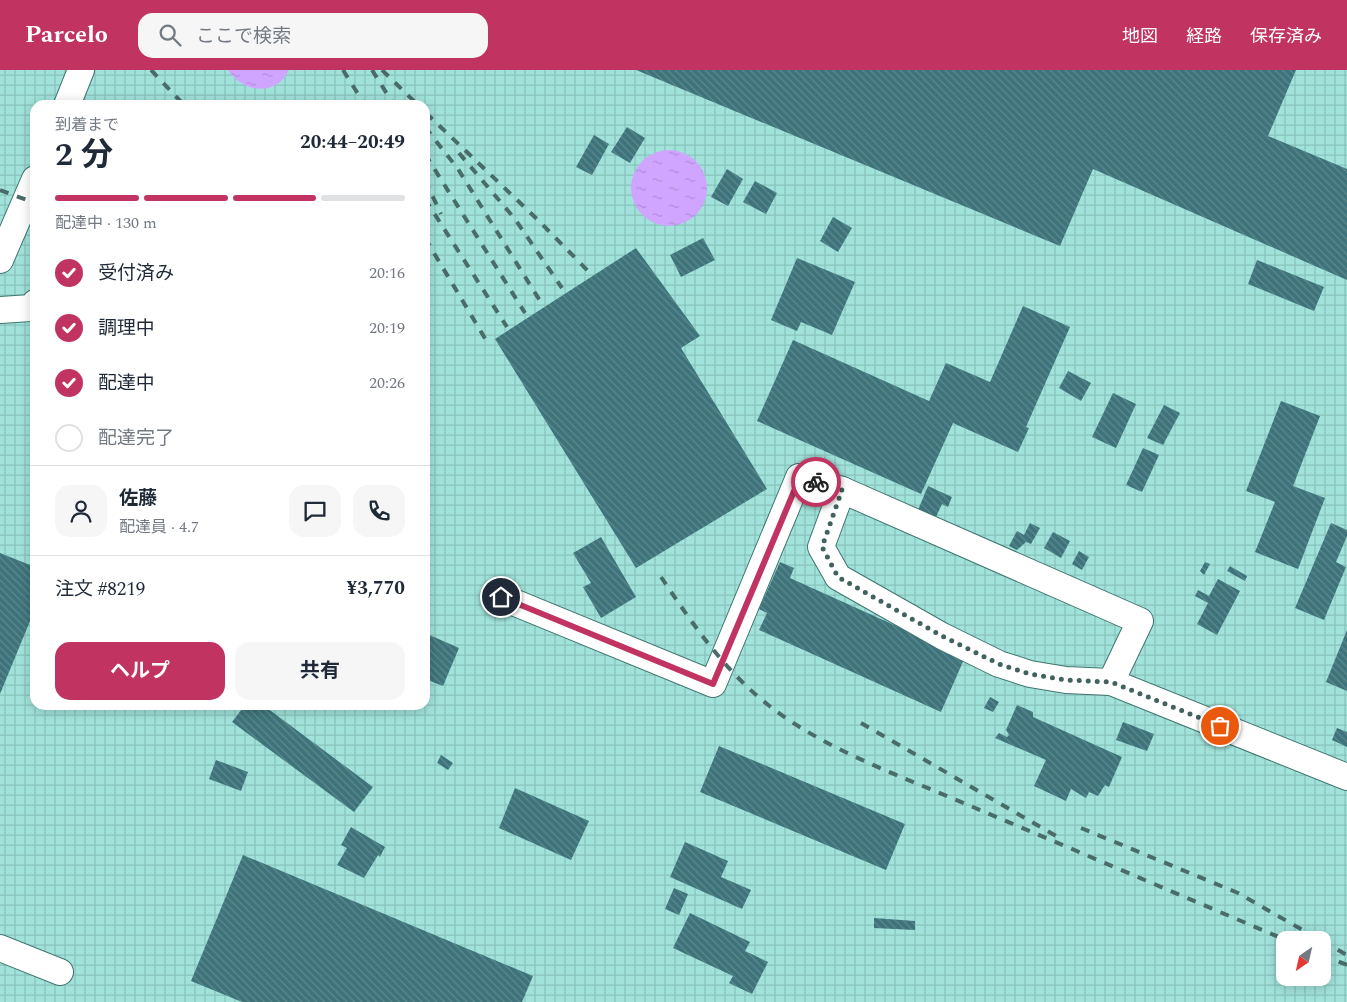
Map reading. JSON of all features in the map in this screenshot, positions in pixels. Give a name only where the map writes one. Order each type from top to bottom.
[{"type":"street","points":[[68,100],[81,70]]},
{"type":"street","points":[[0,260],[30,191]]},
{"type":"street","points":[[0,310],[30,308]]},
{"type":"street","points":[[501,597],[713,684],[800,477],[842,490],[1140,620],[1111,682]]},
{"type":"street","points":[[842,490],[822,547],[838,577],[942,636],[999,664],[1030,674],[1066,680],[1111,682],[1347,778]]},
{"type":"street","points":[[0,948],[60,972]]},
{"type":"shaded area","points":[[0,70],[1347,70],[1347,1002],[0,1002]]},
{"type":"water","points":[[228,70],[289,70],[276,85],[259,89],[242,83],[234,78]]},
{"type":"water","points":[[669,150],[684,153],[696,161],[704,173],[707,188],[704,203],[696,215],[684,223],[669,226],[654,223],[642,215],[634,203],[631,188],[634,173],[642,161],[654,153]]},
{"type":"building","points":[[636,70],[1296,70],[1268,136],[1347,169],[1347,280],[1093,169],[1060,246]]},
{"type":"building","points":[[627,127],[645,138],[630,163],[611,152]]},
{"type":"building","points":[[594,135],[609,144],[592,175],[576,167]]},
{"type":"building","points":[[727,169],[743,179],[728,206],[711,197]]},
{"type":"building","points":[[755,181],[777,193],[766,214],[743,202]]},
{"type":"building","points":[[833,217],[852,228],[838,252],[820,241]]},
{"type":"building","points":[[703,238],[715,260],[681,277],[670,255]]},
{"type":"building","points":[[636,248],[700,336],[681,348],[767,489],[636,568],[495,339]]},
{"type":"building","points":[[797,258],[855,282],[832,335],[801,322],[797,331],[771,320]]},
{"type":"building","points":[[1257,260],[1324,287],[1314,311],[1248,284]]},
{"type":"building","points":[[1023,306],[1070,327],[1026,427],[1029,428],[1018,452],[953,423],[921,494],[757,421],[793,340],[929,401],[946,363],[990,382]]},
{"type":"building","points":[[1068,371],[1091,383],[1081,401],[1059,388]]},
{"type":"building","points":[[1113,393],[1136,404],[1116,448],[1092,437]]},
{"type":"building","points":[[1281,401],[1320,416],[1293,486],[1325,498],[1298,569],[1255,552],[1275,502],[1246,491]]},
{"type":"building","points":[[1164,405],[1180,413],[1163,445],[1147,438]]},
{"type":"building","points":[[1143,448],[1159,455],[1142,492],[1126,485]]},
{"type":"building","points":[[928,486],[952,497],[948,507],[942,504],[936,517],[918,510]]},
{"type":"building","points":[[1030,523],[1040,528],[1031,544],[1026,542],[1017,550],[1009,546],[1017,531],[1024,535]]},
{"type":"building","points":[[1331,523],[1347,530],[1347,536],[1336,562],[1346,567],[1324,620],[1295,608]]},
{"type":"building","points":[[1053,532],[1070,541],[1061,558],[1044,548]]},
{"type":"building","points":[[601,537],[636,597],[601,618],[583,587],[591,583],[573,553]]},
{"type":"building","points":[[1079,551],[1089,557],[1082,570],[1072,564]]},
{"type":"building","points":[[0,553],[30,565],[30,621],[0,694]]},
{"type":"building","points":[[780,562],[794,568],[790,578],[965,657],[941,712],[759,630],[767,613],[759,609]]},
{"type":"building","points":[[1205,562],[1210,564],[1204,575],[1200,571]]},
{"type":"building","points":[[1230,566],[1247,576],[1245,581],[1227,571]]},
{"type":"building","points":[[1218,579],[1240,591],[1217,635],[1197,624],[1208,603],[1195,596],[1198,590],[1209,596]]},
{"type":"building","points":[[1347,630],[1347,691],[1326,682]]},
{"type":"building","points":[[430,635],[459,648],[443,686],[430,681]]},
{"type":"building","points":[[990,697],[999,702],[993,712],[984,708]]},
{"type":"building","points":[[1017,705],[1033,712],[1033,717],[1122,757],[1109,787],[1105,785],[1098,796],[1089,792],[1086,798],[1071,789],[1066,801],[1034,786],[1046,760],[995,738],[999,733],[1007,737],[1009,735],[1006,730]]},
{"type":"building","points":[[241,710],[270,710],[373,787],[354,812],[232,722]]},
{"type":"building","points":[[1123,722],[1154,734],[1147,751],[1116,740]]},
{"type":"building","points":[[1337,728],[1347,732],[1347,747],[1332,740]]},
{"type":"building","points":[[719,746],[905,824],[886,870],[700,792]]},
{"type":"building","points":[[441,755],[453,763],[448,770],[437,763]]},
{"type":"building","points":[[216,760],[248,772],[241,791],[209,779]]},
{"type":"building","points":[[515,788],[589,821],[571,860],[499,828]]},
{"type":"building","points":[[351,827],[385,847],[364,878],[337,865],[347,848],[341,845]]},
{"type":"building","points":[[685,842],[728,861],[721,877],[751,890],[742,909],[670,877]]},
{"type":"building","points":[[243,855],[533,976],[522,1002],[242,1002],[191,981]]},
{"type":"building","points":[[674,888],[688,894],[679,915],[665,909]]},
{"type":"building","points":[[690,913],[750,942],[745,951],[768,962],[752,994],[729,983],[733,976],[673,948]]},
{"type":"building","points":[[874,918],[915,921],[915,930],[874,928]]},
{"type":"railway","points":[[151,70],[179,100]]},
{"type":"railway","points":[[343,70],[362,100]]},
{"type":"railway","points":[[372,70],[391,100]]},
{"type":"railway","points":[[382,70],[413,100]]},
{"type":"railway","points":[[430,117],[538,220],[590,273]]},
{"type":"railway","points":[[430,133],[458,169],[542,304]]},
{"type":"railway","points":[[459,153],[515,219],[562,288]]},
{"type":"railway","points":[[430,162],[525,313]]},
{"type":"railway","points":[[0,190],[30,201]]},
{"type":"railway","points":[[430,191],[441,214]]},
{"type":"railway","points":[[430,207],[507,327]]},
{"type":"railway","points":[[430,246],[486,340]]},
{"type":"railway","points":[[661,577],[709,645],[736,676],[767,704],[814,735],[893,774],[1276,936]]},
{"type":"railway","points":[[861,723],[1056,836]]},
{"type":"railway","points":[[1081,828],[1238,893],[1304,931]]},
{"type":"railway","points":[[1331,946],[1347,955]]},
{"type":"railway","points":[[1331,959],[1347,965]]},
{"type":"way so far","points":[[816,482],[842,490],[822,547],[838,577],[942,636],[999,664],[1030,674],[1066,680],[1111,682],[1220,726]]},
{"type":"route","points":[[501,597],[713,684],[800,477],[816,482]]}]
